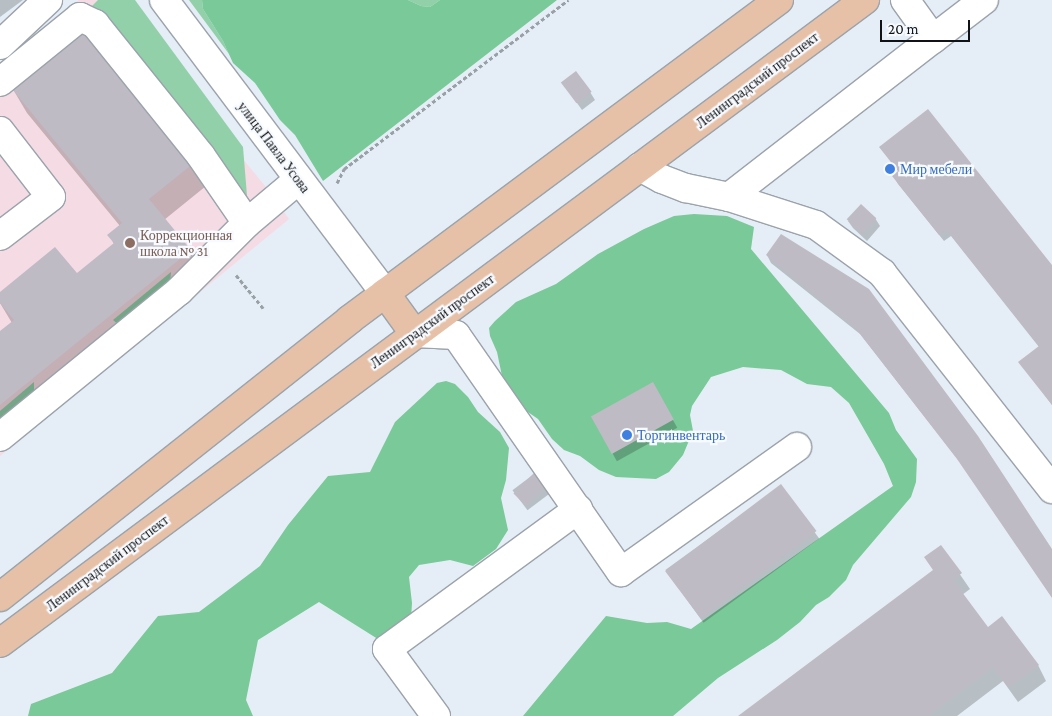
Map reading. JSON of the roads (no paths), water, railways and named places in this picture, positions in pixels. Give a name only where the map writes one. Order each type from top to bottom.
[{"type":"main road","points":[[2,593],[385,293],[779,0]]},
{"type":"main road","name":"Ленинградский проспект","points":[[0,643],[414,333],[864,0]]},
{"type":"main road","points":[[385,293],[414,333]]},
{"type":"street","points":[[0,45],[48,0]]},
{"type":"street","name":"улица Павла Усова","points":[[164,0],[385,293]]},
{"type":"street","points":[[905,0],[933,39]]},
{"type":"street","points":[[729,197],[984,0]]},
{"type":"street","points":[[0,82],[80,17],[95,24],[202,156],[247,223]]},
{"type":"street","points":[[0,131],[51,197],[0,236]]},
{"type":"street","points":[[640,167],[662,179],[686,188],[729,197],[816,225],[882,273],[1052,489]]},
{"type":"street","points":[[0,438],[179,291],[247,223],[298,180]]},
{"type":"street","points":[[414,333],[456,335],[621,572],[798,447]]},
{"type":"street","points":[[436,716],[386,649],[578,509]]},
{"type":"place","name":"Мир мебели","points":[[890,169]]},
{"type":"place","name":"Коррекционная школа № 31","points":[[130,243]]},
{"type":"place","name":"Торгинвентарь","points":[[627,435]]}]
